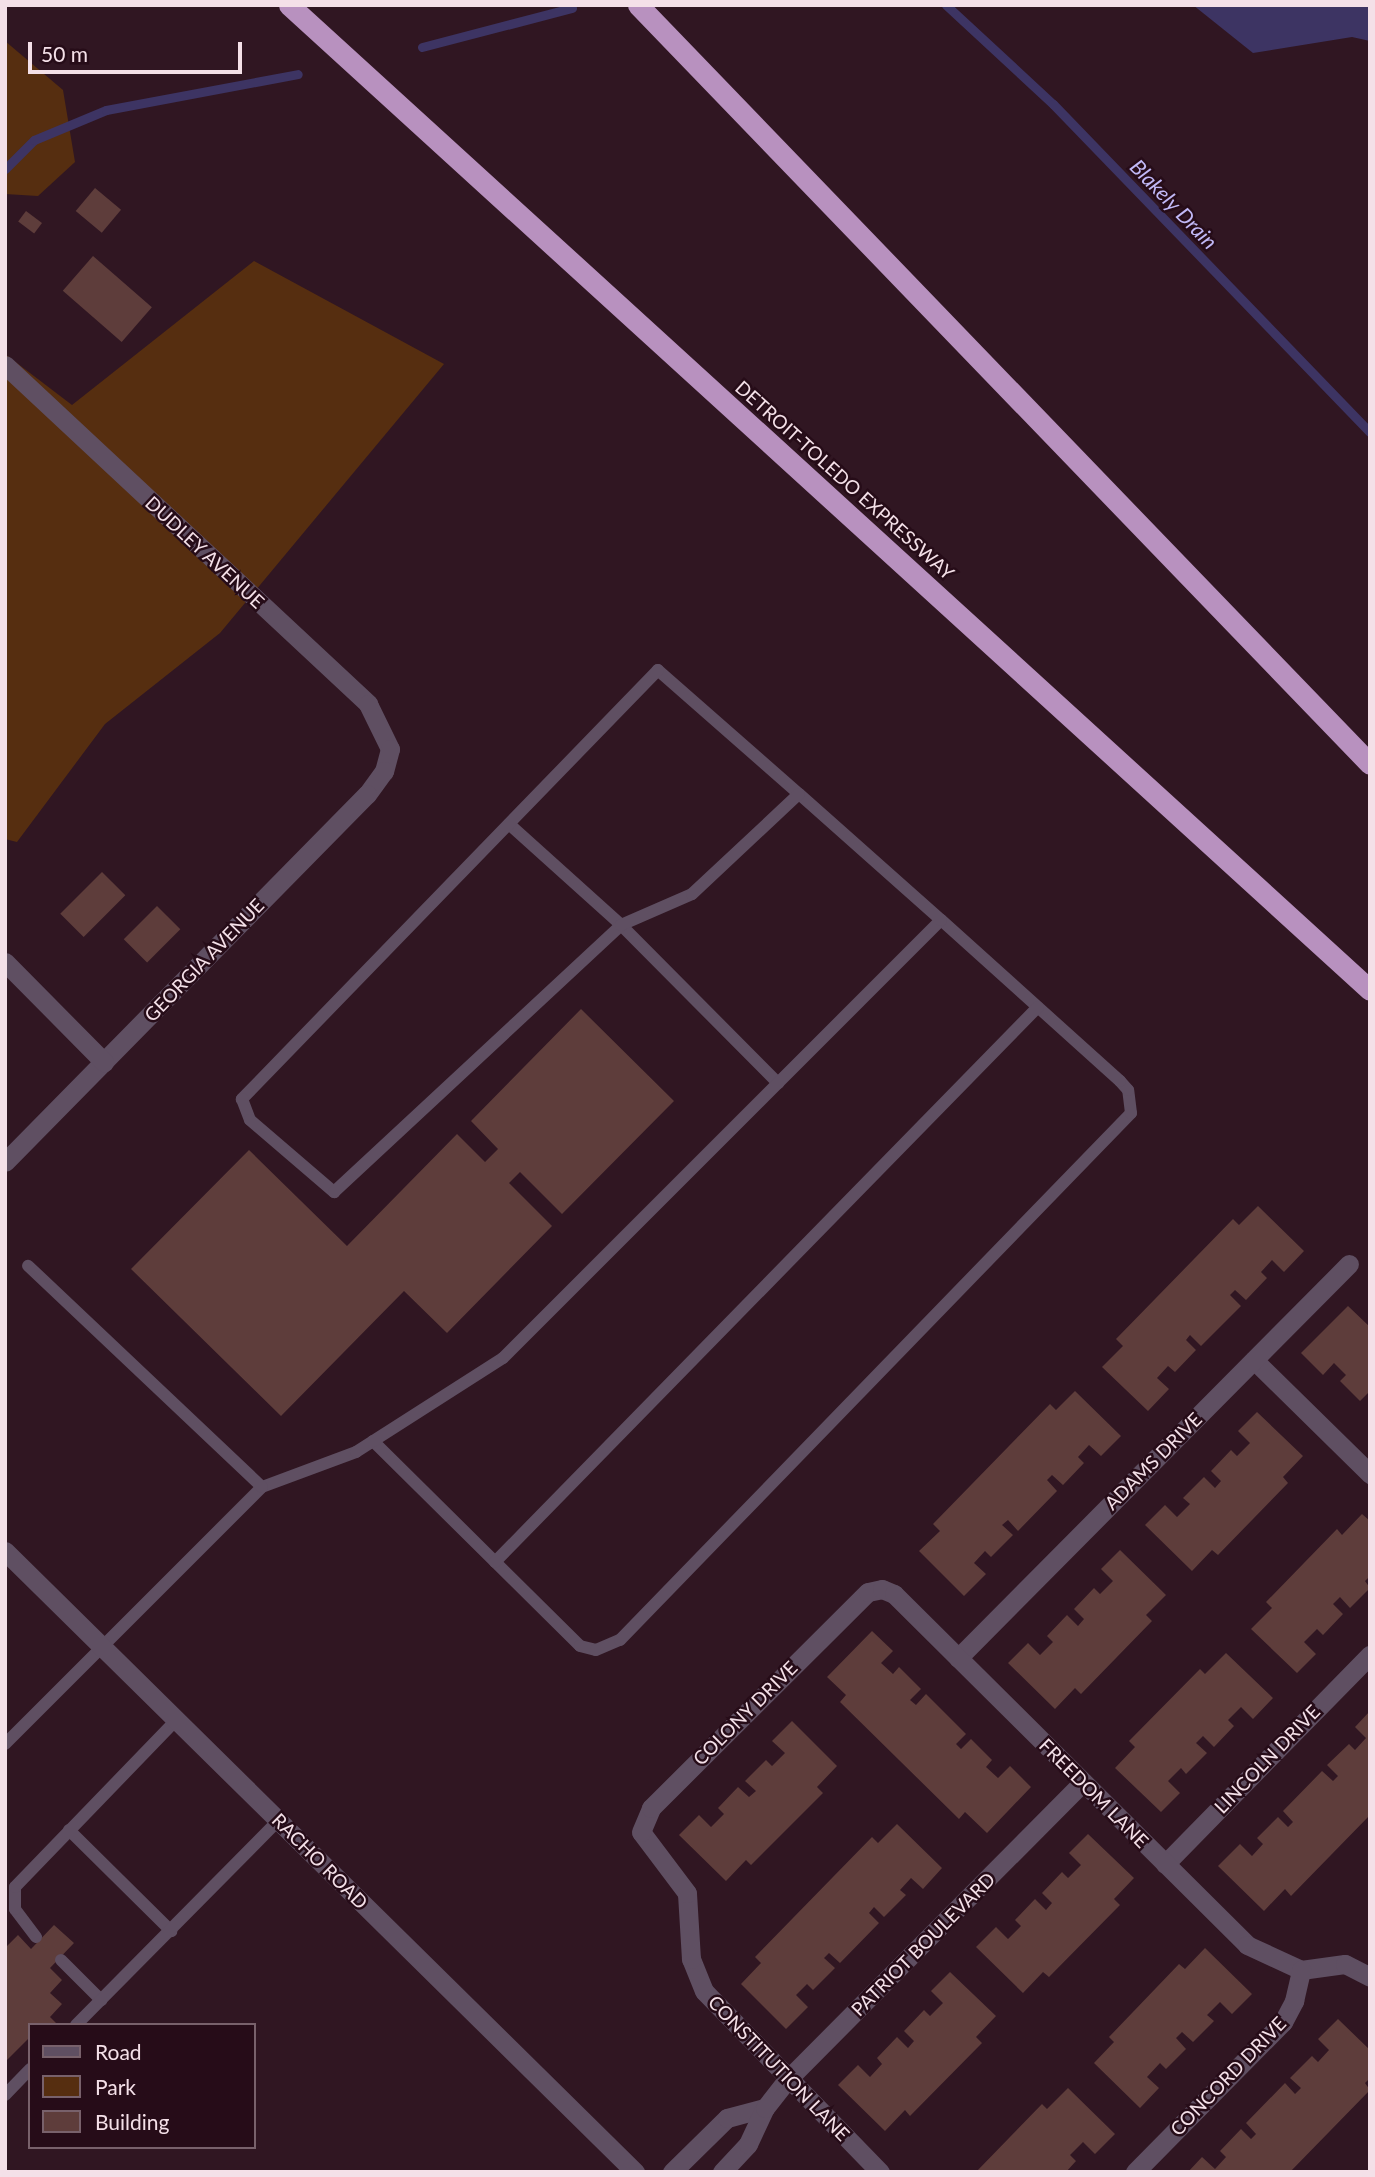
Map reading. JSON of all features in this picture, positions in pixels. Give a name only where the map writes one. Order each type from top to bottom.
[{"type":"highway","name":"DETROIT-TOLEDO EXPRESSWAY","points":[[289,5],[1370,989]]},
{"type":"highway","points":[[638,5],[1370,764]]},
{"type":"street","name":"DUDLEY AVENUE","points":[[5,365],[368,704],[390,749]]},
{"type":"street","name":"GEORGIA AVENUE","points":[[5,1162],[367,794],[384,771],[390,749]]},
{"type":"street","points":[[5,962],[104,1062]]},
{"type":"street","name":"ADAMS DRIVE","points":[[958,1658],[1349,1264]]},
{"type":"street","points":[[1254,1360],[1370,1474]]},
{"type":"street","name":"RACHO ROAD","points":[[5,1551],[104,1645],[635,2172]]},
{"type":"street","name":"FREEDOM LANE","points":[[839,1618],[858,1599],[881,1589],[894,1594],[1247,1945],[1301,1970]]},
{"type":"street","name":"COLONY DRIVE","points":[[651,1808],[839,1618]]},
{"type":"street","name":"LINCOLN DRIVE","points":[[1165,1864],[1370,1655]]},
{"type":"street","name":"PATRIOT BOULEVARD","points":[[722,2172],[747,2144],[765,2108],[787,2080],[1083,1782]]},
{"type":"street","name":"CONSTITUTION LANE","points":[[651,1808],[640,1832],[687,1893],[694,1972],[713,2002],[880,2172]]},
{"type":"street","points":[[1301,1970],[1345,1964],[1370,1977]]},
{"type":"street","name":"CONCORD DRIVE","points":[[1135,2172],[1283,2022],[1294,2001],[1301,1970]]},
{"type":"street","points":[[672,2172],[727,2118],[765,2108]]},
{"type":"lane","points":[[373,1441],[580,1646],[596,1650],[620,1640],[1130,1114],[1130,1097],[1120,1081],[941,920],[799,794],[658,670],[242,1099],[250,1120],[328,1191],[334,1192],[356,1175],[621,925],[692,894],[799,794]]},
{"type":"lane","points":[[509,824],[621,925],[778,1083]]},
{"type":"lane","points":[[5,1744],[262,1487],[373,1441],[503,1358],[941,920]]},
{"type":"lane","points":[[495,1562],[1038,1007]]},
{"type":"lane","points":[[28,1266],[262,1487]]},
{"type":"lane","points":[[36,1937],[15,1909],[15,1887],[177,1719]]},
{"type":"lane","points":[[78,2023],[279,1820]]},
{"type":"lane","points":[[69,1830],[171,1931]]},
{"type":"lane","points":[[61,1960],[101,2000]]},
{"type":"lane","points":[[5,2095],[28,2071]]},
{"type":"green space","points":[[5,41],[63,90],[75,162],[38,196],[5,194]]},
{"type":"green space","points":[[254,261],[444,364],[220,633],[105,724],[17,842],[5,839],[5,354],[72,405]]},
{"type":"shaded area","points":[[1193,5],[1370,5],[1370,41],[1352,37],[1253,53]]},
{"type":"building","points":[[95,188],[121,210],[102,233],[76,211]]},
{"type":"building","points":[[26,211],[42,223],[34,233],[18,221]]},
{"type":"building","points":[[93,256],[152,307],[122,342],[63,291]]},
{"type":"building","points":[[102,872],[125,895],[84,937],[60,914]]},
{"type":"building","points":[[157,906],[180,929],[147,963],[124,939]]},
{"type":"building","points":[[581,1009],[674,1101],[562,1214],[520,1172],[509,1183],[552,1226],[447,1333],[404,1291],[281,1416],[131,1269],[249,1150],[347,1246],[457,1134],[485,1162],[498,1149],[471,1121]]},
{"type":"building","points":[[1258,1206],[1304,1251],[1284,1272],[1272,1260],[1261,1272],[1267,1278],[1246,1300],[1235,1290],[1230,1295],[1241,1306],[1201,1346],[1190,1335],[1186,1340],[1196,1350],[1175,1372],[1168,1366],[1157,1378],[1169,1389],[1148,1411],[1102,1367],[1123,1346],[1116,1339],[1233,1219],[1239,1225]]},
{"type":"building","points":[[1348,1306],[1370,1327],[1370,1391],[1360,1401],[1340,1381],[1346,1375],[1334,1363],[1323,1375],[1301,1353]]},
{"type":"building","points":[[1075,1391],[1121,1436],[1101,1456],[1089,1445],[1078,1457],[1084,1463],[1063,1485],[1052,1475],[1047,1480],[1057,1491],[1018,1531],[1008,1520],[1002,1525],[1013,1535],[991,1557],[985,1551],[974,1563],[986,1574],[964,1596],[919,1551],[940,1531],[933,1524],[1050,1404],[1056,1410]]},
{"type":"building","points":[[1257,1412],[1303,1456],[1283,1477],[1288,1483],[1218,1555],[1212,1550],[1192,1571],[1145,1525],[1165,1505],[1177,1517],[1190,1504],[1183,1498],[1204,1477],[1215,1488],[1221,1481],[1211,1471],[1231,1450],[1237,1456],[1250,1443],[1238,1431]]},
{"type":"building","points":[[1362,1514],[1370,1521],[1370,1576],[1365,1581],[1370,1588],[1350,1608],[1340,1597],[1333,1604],[1343,1614],[1323,1635],[1317,1629],[1304,1642],[1316,1654],[1297,1673],[1251,1629],[1272,1608],[1266,1602],[1337,1529],[1342,1535]]},
{"type":"building","points":[[1120,1550],[1166,1595],[1146,1615],[1152,1621],[1081,1694],[1075,1688],[1055,1709],[1008,1663],[1028,1643],[1040,1655],[1053,1642],[1047,1636],[1067,1615],[1078,1626],[1084,1619],[1074,1609],[1094,1588],[1100,1594],[1113,1581],[1101,1569]]},
{"type":"building","points":[[872,1631],[893,1651],[881,1663],[893,1674],[899,1667],[921,1689],[910,1700],[916,1705],[926,1694],[966,1734],[956,1744],[961,1749],[971,1739],[992,1760],[986,1767],[998,1778],[1010,1766],[1031,1787],[987,1833],[965,1812],[959,1819],[840,1702],[846,1695],[827,1677]]},
{"type":"building","points":[[1226,1653],[1273,1698],[1253,1719],[1241,1707],[1228,1720],[1234,1726],[1214,1747],[1203,1736],[1196,1743],[1207,1753],[1186,1774],[1181,1768],[1168,1781],[1180,1793],[1161,1812],[1115,1768],[1135,1747],[1129,1741],[1200,1669],[1205,1674]]},
{"type":"building","points":[[1370,1711],[1370,1815],[1291,1896],[1285,1889],[1264,1911],[1218,1866],[1240,1844],[1252,1856],[1263,1844],[1257,1838],[1278,1817],[1288,1827],[1293,1822],[1283,1811],[1322,1771],[1333,1781],[1338,1776],[1327,1765],[1349,1744],[1355,1750],[1366,1738],[1355,1727]]},
{"type":"building","points":[[792,1721],[837,1766],[817,1787],[823,1793],[751,1865],[746,1860],[726,1881],[679,1835],[699,1815],[711,1827],[724,1814],[718,1808],[738,1787],[749,1797],[756,1791],[745,1781],[766,1760],[772,1766],[785,1753],[772,1741]]},
{"type":"building","points":[[897,1824],[942,1868],[923,1889],[911,1878],[900,1890],[906,1895],[884,1917],[874,1907],[869,1913],[879,1923],[840,1963],[829,1953],[824,1958],[835,1968],[813,1990],[807,1984],[796,1995],[808,2007],[786,2029],[741,1984],[761,1963],[755,1957],[872,1837],[878,1843]]},
{"type":"building","points":[[1088,1834],[1134,1878],[1114,1899],[1120,1905],[1049,1977],[1043,1972],[1023,1993],[976,1947],[996,1927],[1008,1939],[1021,1926],[1015,1920],[1035,1899],[1046,1910],[1052,1903],[1042,1893],[1062,1872],[1068,1878],[1081,1865],[1069,1853]]},
{"type":"building","points":[[54,1925],[74,1943],[50,1968],[62,1980],[50,1993],[62,2004],[50,2017],[56,2023],[28,2023],[28,2039],[5,2062],[5,1948],[18,1935],[31,1949]]},
{"type":"building","points":[[1205,1948],[1252,1994],[1232,2014],[1220,2002],[1207,2015],[1214,2021],[1193,2042],[1182,2032],[1176,2038],[1186,2049],[1166,2069],[1160,2063],[1147,2077],[1159,2088],[1140,2108],[1094,2063],[1114,2042],[1109,2037],[1179,1964],[1185,1969]]},
{"type":"building","points":[[950,1972],[996,2016],[976,2037],[982,2043],[910,2116],[905,2110],[885,2131],[838,2085],[858,2065],[870,2077],[882,2064],[877,2058],[897,2037],[908,2048],[914,2041],[904,2031],[924,2010],[930,2016],[943,2003],[931,1991]]},
{"type":"building","points":[[1338,2019],[1370,2050],[1370,2078],[1365,2083],[1370,2090],[1290,2172],[1188,2172],[1202,2157],[1215,2169],[1226,2157],[1220,2151],[1241,2129],[1251,2139],[1256,2134],[1246,2123],[1285,2083],[1295,2094],[1301,2088],[1290,2078],[1312,2056],[1318,2062],[1329,2050],[1318,2039]]},
{"type":"building","points":[[1068,2088],[1115,2134],[1095,2154],[1083,2142],[1070,2155],[1076,2161],[1066,2172],[976,2172],[1042,2104],[1047,2109]]},
{"type":"waterway","name":"Blakely Drain","points":[[946,5],[1053,104],[1370,432]]},
{"type":"waterway","name":"Blakely Drain","points":[[422,47],[572,8]]},
{"type":"waterway","name":"Blakely Drain","points":[[5,169],[34,140],[106,110],[298,74]]}]
